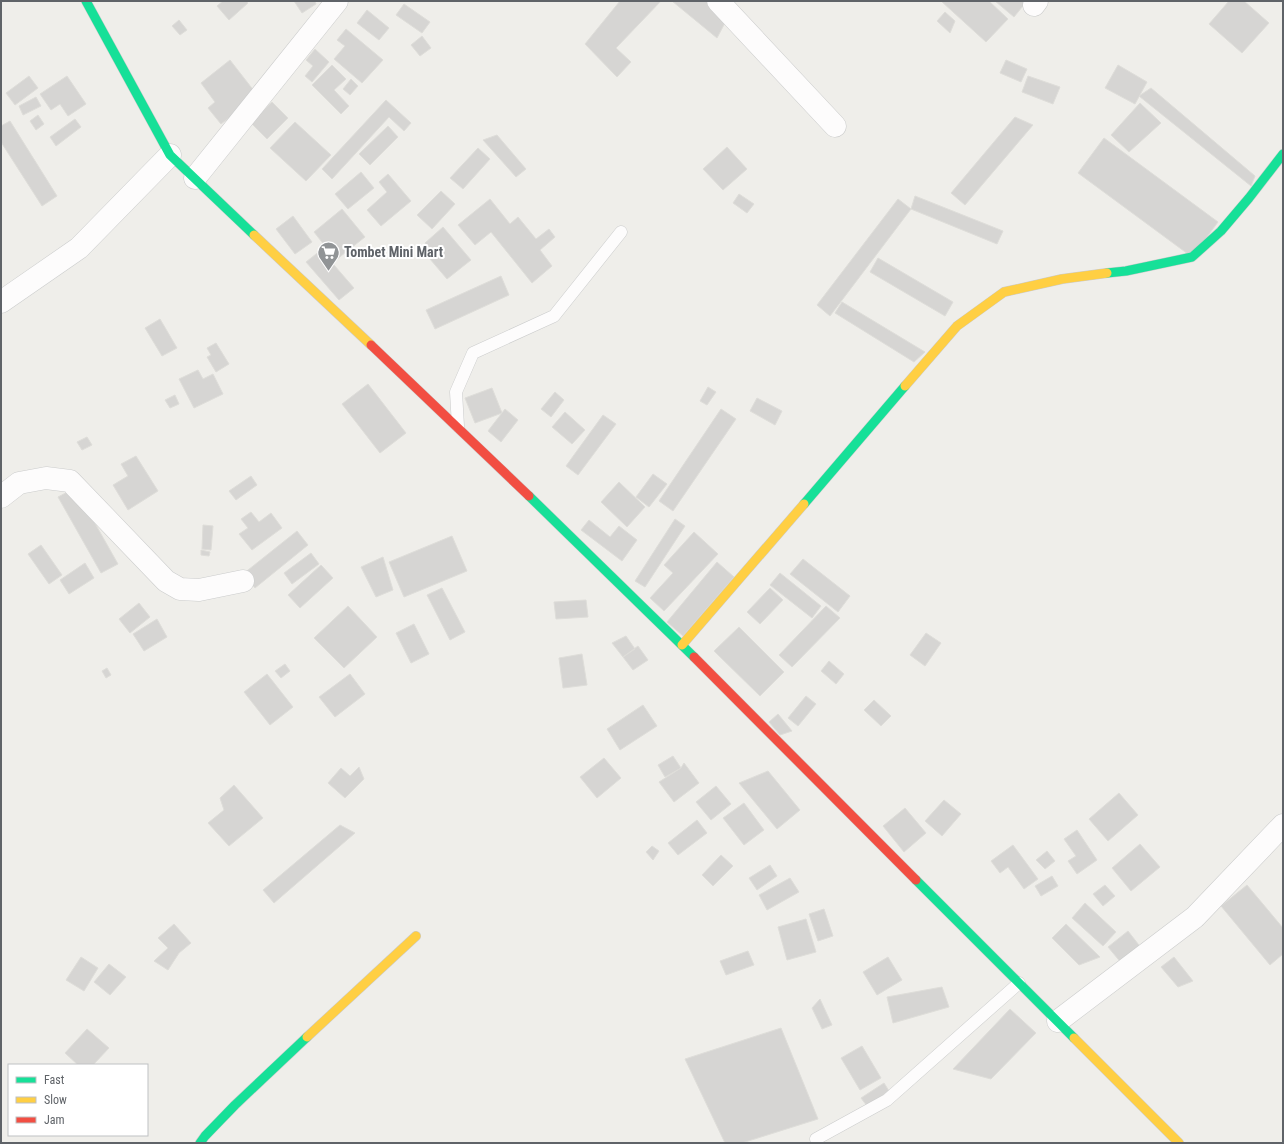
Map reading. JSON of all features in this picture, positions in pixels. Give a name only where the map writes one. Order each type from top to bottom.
[{"type":"street","points":[[86,1],[170,154],[458,427],[682,644],[1179,1143]]},
{"type":"street","points":[[195,178],[338,1]]},
{"type":"street","points":[[718,1],[835,126]]},
{"type":"street","points":[[1,302],[79,248],[170,154]]},
{"type":"street","points":[[682,644],[956,326],[1004,292],[1062,279],[1126,271],[1192,257],[1220,231],[1249,198],[1283,154]]},
{"type":"street","points":[[1,497],[19,483],[46,478],[70,481],[166,581],[180,589],[198,590],[243,581]]},
{"type":"street","points":[[1058,1021],[1195,917],[1283,825]]},
{"type":"street","points":[[200,1143],[236,1105],[416,936]]},
{"type":"lane","points":[[458,427],[456,392],[473,353],[554,316],[621,232]]},
{"type":"lane","points":[[816,1139],[876,1107],[898,1092],[1019,983]]},
{"type":"building","points":[[223,1],[246,1],[248,3],[229,20],[217,6]]},
{"type":"building","points":[[294,1],[315,1],[316,4],[302,13]]},
{"type":"building","points":[[620,1],[661,1],[616,48],[631,62],[617,77],[585,44]]},
{"type":"building","points":[[672,1],[708,1],[727,19],[717,38]]},
{"type":"building","points":[[941,1],[989,1],[1008,19],[986,42]]},
{"type":"building","points":[[995,1],[1027,1],[1014,17]]},
{"type":"building","points":[[1229,1],[1244,1],[1269,23],[1242,53],[1209,24]]},
{"type":"building","points":[[404,4],[430,22],[422,33],[396,15]]},
{"type":"building","points":[[367,10],[389,28],[379,40],[357,23]]},
{"type":"building","points":[[945,12],[955,21],[950,33],[937,21]]},
{"type":"building","points":[[179,20],[187,30],[180,35],[172,26]]},
{"type":"building","points":[[346,29],[383,60],[362,83],[334,59],[345,46],[337,40]]},
{"type":"building","points":[[422,36],[431,48],[420,56],[411,45]]},
{"type":"building","points":[[315,49],[329,62],[312,82],[305,76],[313,66],[306,60]]},
{"type":"building","points":[[230,60],[258,96],[221,124],[208,108],[215,102],[201,83]]},
{"type":"building","points":[[1006,60],[1027,69],[1021,82],[1000,73]]},
{"type":"building","points":[[332,65],[346,79],[334,90],[349,106],[341,114],[312,85]]},
{"type":"building","points":[[1118,65],[1147,82],[1135,104],[1105,88]]},
{"type":"building","points":[[29,76],[38,88],[15,105],[6,93]]},
{"type":"building","points":[[67,76],[86,104],[68,116],[60,104],[51,110],[40,94]]},
{"type":"building","points":[[1028,76],[1060,87],[1053,104],[1022,92]]},
{"type":"building","points":[[351,79],[358,86],[350,95],[343,89]]},
{"type":"building","points":[[1151,88],[1255,176],[1251,186],[1139,96]]},
{"type":"building","points":[[36,97],[41,106],[23,115],[19,106]]},
{"type":"building","points":[[386,100],[411,123],[404,131],[389,117],[332,179],[322,169]]},
{"type":"building","points":[[272,102],[288,118],[267,139],[251,123]]},
{"type":"building","points":[[1140,103],[1161,123],[1129,152],[1111,135]]},
{"type":"building","points":[[38,115],[44,124],[36,130],[30,121]]},
{"type":"building","points":[[1015,117],[1033,125],[965,205],[951,193]]},
{"type":"building","points":[[75,119],[81,127],[56,146],[50,137]]},
{"type":"building","points":[[10,121],[57,196],[42,206],[1,142],[1,126]]},
{"type":"building","points":[[295,122],[331,155],[306,181],[270,148]]},
{"type":"building","points":[[388,126],[398,137],[370,165],[359,154]]},
{"type":"building","points":[[497,135],[526,169],[516,177],[483,140]]},
{"type":"building","points":[[1104,138],[1218,222],[1192,257],[1078,173]]},
{"type":"building","points":[[727,147],[747,169],[723,190],[703,169]]},
{"type":"building","points":[[478,148],[490,159],[463,189],[450,178]]},
{"type":"building","points":[[361,172],[374,188],[348,209],[335,194]]},
{"type":"building","points":[[388,174],[411,201],[381,226],[367,210],[387,192],[379,182]]},
{"type":"building","points":[[441,191],[455,204],[432,229],[417,215]]},
{"type":"building","points":[[739,194],[754,204],[747,213],[733,203]]},
{"type":"building","points":[[915,196],[1003,231],[997,244],[911,209]]},
{"type":"building","points":[[490,199],[510,224],[518,217],[536,239],[549,229],[555,237],[540,250],[552,266],[532,283],[491,232],[475,245],[458,225]]},
{"type":"building","points":[[898,199],[911,209],[830,316],[817,305]]},
{"type":"building","points":[[342,209],[365,237],[336,260],[314,232]]},
{"type":"building","points":[[293,216],[312,242],[295,254],[276,229]]},
{"type":"building","points":[[443,227],[471,260],[447,279],[424,252],[429,248],[425,243]]},
{"type":"building","points":[[321,250],[354,288],[339,300],[306,262]]},
{"type":"building","points":[[878,258],[953,302],[945,316],[870,272]]},
{"type":"building","points":[[501,276],[509,295],[435,329],[426,310]]},
{"type":"building","points":[[842,302],[925,352],[914,362],[835,313]]},
{"type":"building","points":[[160,319],[177,348],[162,356],[145,328]]},
{"type":"building","points":[[216,343],[229,364],[216,372],[207,357],[211,355],[207,348]]},
{"type":"building","points":[[198,370],[203,379],[213,374],[223,394],[194,408],[179,379]]},
{"type":"building","points":[[368,384],[406,433],[380,453],[342,404]]},
{"type":"building","points":[[708,387],[716,392],[707,405],[700,401]]},
{"type":"building","points":[[492,388],[502,413],[475,423],[465,398]]},
{"type":"building","points":[[555,392],[564,400],[551,417],[541,409]]},
{"type":"building","points":[[175,395],[179,404],[170,408],[165,400]]},
{"type":"building","points":[[757,398],[782,411],[775,425],[750,411]]},
{"type":"building","points":[[505,409],[518,420],[501,442],[488,431]]},
{"type":"building","points":[[721,409],[736,419],[673,511],[659,501]]},
{"type":"building","points":[[565,412],[585,430],[572,444],[552,427]]},
{"type":"building","points":[[603,415],[616,424],[578,475],[566,466]]},
{"type":"building","points":[[87,437],[92,445],[82,450],[77,442]]},
{"type":"building","points":[[136,456],[158,491],[128,510],[113,485],[128,476],[121,464]]},
{"type":"building","points":[[653,474],[667,484],[649,507],[636,497]]},
{"type":"building","points":[[251,476],[257,485],[236,500],[229,491]]},
{"type":"building","points":[[619,482],[645,507],[627,527],[601,502]]},
{"type":"building","points":[[75,488],[118,564],[101,573],[58,497]]},
{"type":"building","points":[[251,512],[259,522],[271,513],[282,528],[252,550],[239,534],[248,528],[241,519]]},
{"type":"building","points":[[675,519],[685,526],[645,587],[635,581]]},
{"type":"building","points":[[589,520],[610,537],[619,526],[637,540],[622,561],[581,530]]},
{"type":"building","points":[[203,525],[213,526],[211,550],[202,549]]},
{"type":"building","points":[[297,531],[308,545],[255,588],[243,574]]},
{"type":"building","points":[[694,532],[718,554],[664,611],[650,598],[673,573],[664,565]]},
{"type":"building","points":[[452,536],[467,571],[404,597],[389,562]]},
{"type":"building","points":[[41,545],[62,575],[49,584],[28,554]]},
{"type":"building","points":[[201,550],[210,552],[209,556],[201,555]]},
{"type":"building","points":[[311,553],[319,564],[292,584],[284,573]]},
{"type":"building","points":[[383,557],[393,590],[376,597],[361,567]]},
{"type":"building","points":[[803,559],[850,596],[838,612],[790,574]]},
{"type":"building","points":[[717,562],[734,577],[683,636],[667,622]]},
{"type":"building","points":[[85,563],[94,578],[69,594],[60,580]]},
{"type":"building","points":[[321,565],[333,578],[300,608],[288,595]]},
{"type":"building","points":[[780,573],[821,606],[812,618],[770,585]]},
{"type":"building","points":[[442,588],[465,632],[450,640],[427,595]]},
{"type":"building","points":[[770,588],[783,600],[760,624],[747,612]]},
{"type":"building","points":[[586,600],[588,617],[556,619],[554,602]]},
{"type":"building","points":[[139,603],[150,617],[130,633],[119,619]]},
{"type":"building","points":[[348,606],[377,637],[344,668],[314,638]]},
{"type":"building","points":[[826,606],[840,618],[792,667],[779,655]]},
{"type":"building","points":[[157,619],[167,637],[144,651],[133,634]]},
{"type":"building","points":[[414,624],[429,654],[411,663],[396,633]]},
{"type":"building","points":[[739,627],[784,672],[760,696],[714,651]]},
{"type":"building","points":[[926,633],[941,643],[925,666],[910,655]]},
{"type":"building","points":[[626,636],[635,649],[623,657],[612,643]]},
{"type":"building","points":[[638,646],[648,660],[633,670],[623,657]]},
{"type":"building","points":[[582,654],[587,685],[563,688],[559,658]]},
{"type":"building","points":[[829,661],[844,674],[836,684],[821,671]]},
{"type":"building","points":[[285,664],[290,671],[281,678],[275,671]]},
{"type":"building","points":[[107,668],[111,675],[106,678],[102,671]]},
{"type":"building","points":[[267,674],[293,707],[270,725],[244,692]]},
{"type":"building","points":[[350,674],[365,694],[335,717],[319,697]]},
{"type":"building","points":[[806,696],[816,704],[798,726],[788,718]]},
{"type":"building","points":[[874,700],[891,716],[881,726],[864,710]]},
{"type":"building","points":[[643,705],[657,726],[620,750],[607,729]]},
{"type":"building","points":[[778,714],[792,731],[780,735],[769,722]]},
{"type":"building","points":[[673,756],[681,768],[665,777],[658,765]]},
{"type":"building","points":[[604,758],[621,778],[597,798],[580,777]]},
{"type":"building","points":[[684,763],[699,783],[674,802],[659,782],[681,768]]},
{"type":"building","points":[[359,767],[364,779],[345,798],[328,783],[341,768],[350,776]]},
{"type":"building","points":[[768,771],[800,810],[777,829],[739,783]]},
{"type":"building","points":[[234,785],[263,818],[229,846],[208,823],[224,810],[220,798]]},
{"type":"building","points":[[716,786],[731,804],[711,820],[696,802]]},
{"type":"building","points":[[1119,793],[1138,815],[1108,841],[1089,819]]},
{"type":"building","points":[[944,800],[961,814],[942,836],[925,821]]},
{"type":"building","points":[[744,803],[764,830],[744,845],[723,818]]},
{"type":"building","points":[[905,808],[926,833],[904,852],[883,826]]},
{"type":"building","points":[[697,820],[707,833],[678,855],[668,843]]},
{"type":"building","points":[[340,825],[355,833],[274,903],[263,890]]},
{"type":"building","points":[[1077,830],[1097,860],[1077,874],[1068,861],[1076,856],[1064,839]]},
{"type":"building","points":[[1140,844],[1160,867],[1131,891],[1112,868]]},
{"type":"building","points":[[1013,845],[1038,879],[1024,889],[1008,867],[1000,873],[991,861]]},
{"type":"building","points":[[652,846],[659,851],[653,860],[646,852]]},
{"type":"building","points":[[1047,851],[1055,861],[1045,869],[1036,860]]},
{"type":"building","points":[[721,855],[733,866],[713,886],[702,875]]},
{"type":"building","points":[[770,865],[777,876],[757,890],[749,878]]},
{"type":"building","points":[[1052,876],[1058,886],[1041,896],[1035,886]]},
{"type":"building","points":[[790,878],[799,892],[767,910],[759,895]]},
{"type":"building","points":[[1105,885],[1115,896],[1103,906],[1093,894]]},
{"type":"building","points":[[1247,885],[1283,928],[1283,954],[1270,965],[1221,906]]},
{"type":"building","points":[[1085,903],[1116,932],[1103,946],[1072,918]]},
{"type":"building","points":[[824,909],[833,936],[818,941],[809,914]]},
{"type":"building","points":[[806,919],[816,952],[787,960],[778,927]]},
{"type":"building","points":[[174,924],[191,943],[179,953],[168,970],[154,961],[168,948],[158,938]]},
{"type":"building","points":[[1066,924],[1100,957],[1079,965],[1052,938]]},
{"type":"building","points":[[1128,931],[1142,949],[1123,965],[1108,947]]},
{"type":"building","points":[[748,951],[754,965],[726,975],[720,961]]},
{"type":"building","points":[[81,957],[98,968],[84,991],[66,980]]},
{"type":"building","points":[[888,957],[902,980],[877,995],[863,972]]},
{"type":"building","points":[[1174,957],[1193,981],[1178,987],[1161,967]]},
{"type":"building","points":[[109,964],[126,977],[110,995],[94,982]]},
{"type":"building","points":[[942,987],[949,1007],[893,1023],[887,997]]},
{"type":"building","points":[[820,999],[832,1025],[822,1029],[812,1008]]},
{"type":"building","points":[[1010,1009],[1036,1033],[991,1079],[953,1069]]},
{"type":"building","points":[[781,1028],[818,1119],[742,1143],[725,1143],[685,1059]]},
{"type":"building","points":[[87,1029],[109,1048],[94,1064],[77,1064],[65,1053]]},
{"type":"building","points":[[862,1046],[881,1078],[860,1090],[841,1058]]},
{"type":"building","points":[[884,1083],[889,1091],[867,1106],[861,1098]]},
{"type":"traffic: fast","points":[[86,1],[170,155],[254,235]]},
{"type":"traffic: fast","points":[[1107,273],[1126,271],[1192,257],[1221,231],[1283,154]]},
{"type":"traffic: fast","points":[[804,504],[905,386]]},
{"type":"traffic: fast","points":[[529,496],[694,657]]},
{"type":"traffic: fast","points":[[916,880],[1074,1038]]},
{"type":"traffic: fast","points":[[200,1143],[235,1105],[307,1037]]},
{"type":"traffic: slow","points":[[254,235],[371,345]]},
{"type":"traffic: slow","points":[[905,386],[957,326],[1004,292],[1062,279],[1107,273]]},
{"type":"traffic: slow","points":[[682,645],[804,504]]},
{"type":"traffic: slow","points":[[307,1037],[416,936]]},
{"type":"traffic: slow","points":[[1074,1038],[1179,1143]]},
{"type":"traffic: jam","points":[[371,345],[529,496]]},
{"type":"traffic: jam","points":[[694,657],[916,880]]},
{"type":"place","name":"Tombet Mini Mart","points":[[328,272]]}]
